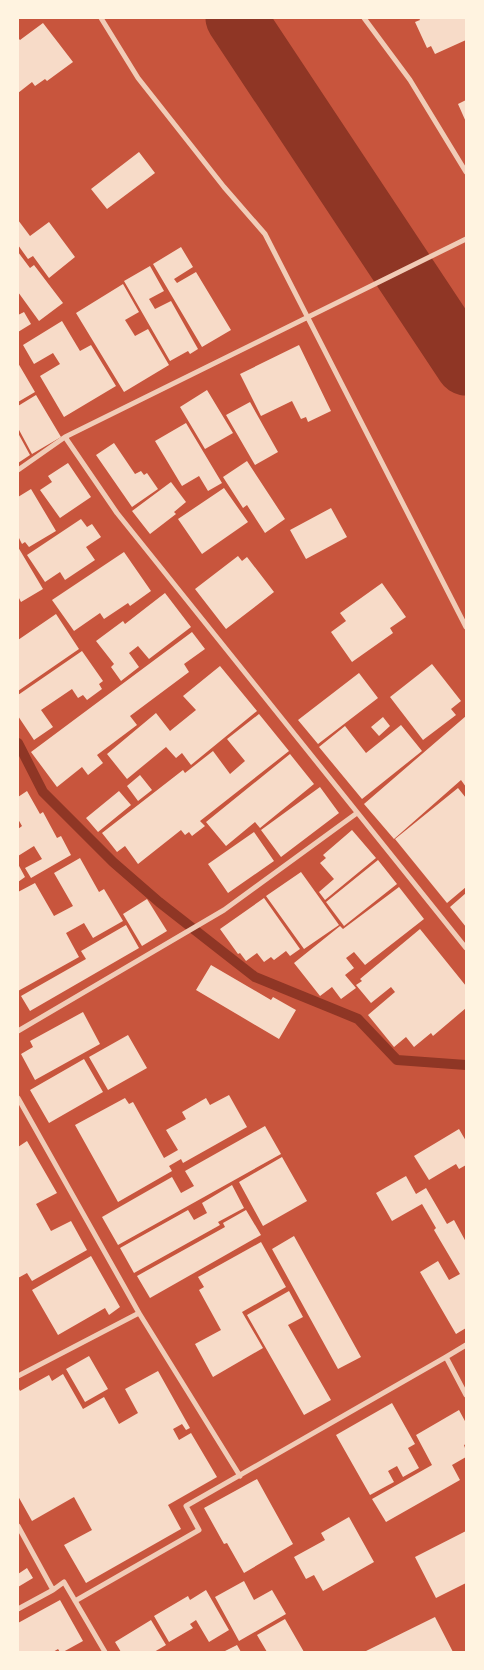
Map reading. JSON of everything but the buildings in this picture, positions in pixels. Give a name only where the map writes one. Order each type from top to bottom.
[{"type":"street","points":[[102,18],[138,78],[224,187],[265,234],[466,627]]},
{"type":"street","points":[[364,18],[410,80],[466,172]]},
{"type":"street","points":[[18,470],[65,437],[466,239]]},
{"type":"street","points":[[65,437],[117,513],[466,948]]},
{"type":"street","points":[[18,1031],[224,910],[357,813]]},
{"type":"street","points":[[18,1098],[140,1313],[240,1476]]},
{"type":"street","points":[[18,1376],[140,1313]]},
{"type":"street","points":[[75,1600],[199,1530],[186,1506],[466,1346]]},
{"type":"street","points":[[446,1357],[466,1395]]},
{"type":"street","points":[[18,1526],[53,1590]]},
{"type":"street","points":[[18,1608],[53,1590],[64,1582],[105,1652]]},
{"type":"waterway","points":[[236,18],[466,365]]},
{"type":"waterway","points":[[18,743],[43,792],[113,862],[159,902],[255,977],[358,1019],[397,1060],[466,1065]]}]
